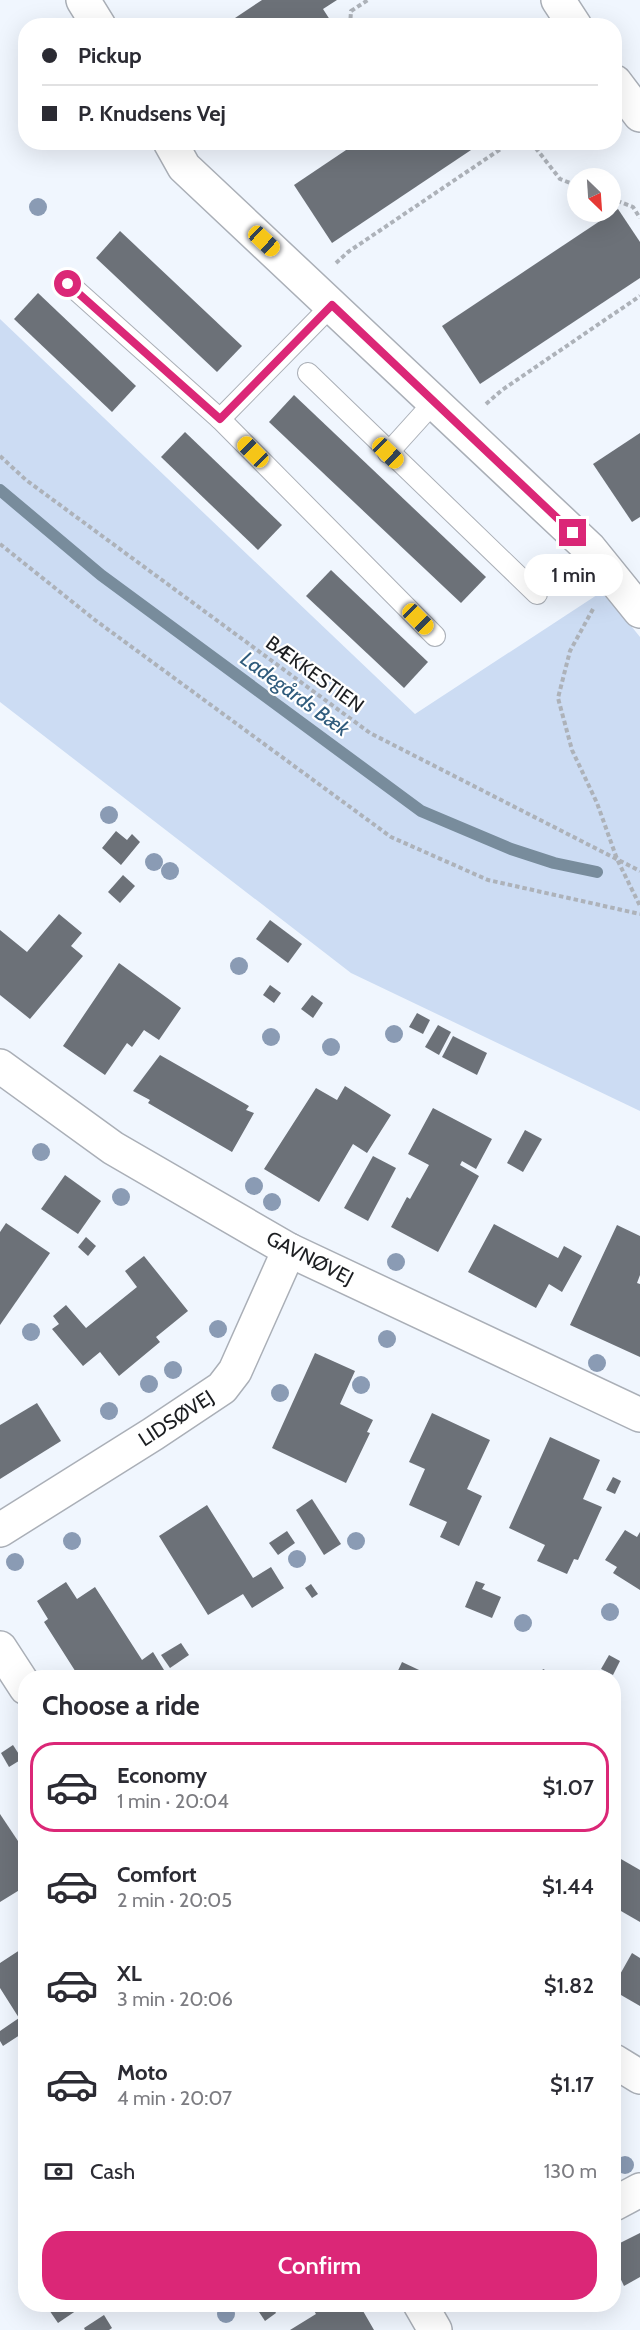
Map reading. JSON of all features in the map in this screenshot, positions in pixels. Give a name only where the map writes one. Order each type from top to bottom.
[{"type":"street","points":[[83,0],[94,18]]},
{"type":"street","points":[[558,0],[570,18]]},
{"type":"street","points":[[622,91],[640,115]]},
{"type":"street","points":[[174,150],[184,167],[589,548],[640,611]]},
{"type":"street","name":"GAVNØVEJ","points":[[0,1066],[113,1148],[289,1250],[640,1414]]},
{"type":"street","name":"LIDSØVEJ","points":[[0,1530],[222,1388],[235,1371],[289,1250]]},
{"type":"street","points":[[0,1648],[18,1676]]},
{"type":"street","points":[[621,2065],[640,2077]]},
{"type":"street","points":[[621,2200],[640,2190]]},
{"type":"street","points":[[425,2312],[435,2330]]},
{"type":"lane","points":[[68,284],[220,419],[435,636]]},
{"type":"lane","points":[[220,419],[332,305]]},
{"type":"lane","points":[[308,373],[388,453],[537,594]]},
{"type":"lane","points":[[388,453],[434,402]]},
{"type":"path","points":[[351,18],[351,11],[368,0]]},
{"type":"path","points":[[348,252],[499,150]]},
{"type":"path","points":[[537,150],[560,179],[567,182]]},
{"type":"path","points":[[621,202],[633,207],[640,218]]},
{"type":"path","points":[[478,411],[502,390],[640,296]]},
{"type":"path","name":"BÆKKESTIEN","points":[[0,456],[27,480],[370,733],[640,871]]},
{"type":"path","points":[[0,544],[94,620],[391,837],[488,880],[640,914]]},
{"type":"path","points":[[611,575],[570,651],[558,698],[572,750],[597,803],[617,859],[640,906]]},
{"type":"shaded area","points":[[0,319],[415,714],[603,591],[640,637],[640,1111],[351,973],[0,702]]},
{"type":"building","points":[[262,0],[337,0],[323,9],[329,18],[235,18]]},
{"type":"building","points":[[346,150],[471,150],[332,243],[294,185]]},
{"type":"building","points":[[621,214],[640,242],[640,278],[480,384],[442,326],[598,222],[621,222]]},
{"type":"building","points":[[120,231],[242,346],[217,372],[96,258]]},
{"type":"building","points":[[38,293],[136,386],[112,412],[14,319]]},
{"type":"building","points":[[294,395],[486,577],[461,603],[269,422]]},
{"type":"building","points":[[185,432],[282,525],[258,550],[161,457]]},
{"type":"building","points":[[640,433],[640,517],[632,522],[593,464]]},
{"type":"building","points":[[331,570],[428,662],[404,688],[306,596]]},
{"type":"building","points":[[116,831],[127,840],[132,834],[140,842],[121,865],[102,848]]},
{"type":"building","points":[[123,875],[135,886],[120,903],[108,892]]},
{"type":"building","points":[[59,914],[82,933],[71,946],[83,956],[30,1019],[0,995],[0,930],[27,952]]},
{"type":"building","points":[[270,920],[302,944],[288,963],[256,939]]},
{"type":"building","points":[[119,963],[181,1008],[159,1040],[144,1030],[132,1047],[127,1043],[105,1075],[63,1046]]},
{"type":"building","points":[[270,985],[281,993],[274,1003],[263,995]]},
{"type":"building","points":[[312,995],[323,1003],[313,1018],[301,1009]]},
{"type":"building","points":[[417,1013],[430,1020],[423,1034],[409,1027]]},
{"type":"building","points":[[438,1025],[451,1032],[439,1055],[425,1047]]},
{"type":"building","points":[[453,1036],[487,1053],[477,1075],[442,1057]]},
{"type":"building","points":[[160,1055],[249,1106],[246,1110],[254,1113],[232,1152],[148,1103],[150,1100],[133,1091]]},
{"type":"building","points":[[345,1086],[391,1115],[367,1153],[353,1144],[319,1202],[264,1169],[316,1088],[337,1100]]},
{"type":"building","points":[[433,1108],[492,1139],[476,1169],[462,1161],[460,1165],[479,1176],[438,1252],[391,1227],[407,1197],[410,1199],[429,1165],[408,1154]]},
{"type":"building","points":[[525,1130],[542,1139],[523,1172],[507,1163]]},
{"type":"building","points":[[373,1156],[396,1168],[368,1221],[344,1208]]},
{"type":"building","points":[[65,1175],[101,1201],[78,1234],[41,1209]]},
{"type":"building","points":[[6,1223],[50,1253],[0,1325],[0,1232]]},
{"type":"building","points":[[494,1224],[558,1258],[564,1246],[582,1256],[562,1292],[549,1284],[536,1308],[468,1272]]},
{"type":"building","points":[[617,1225],[640,1236],[640,1275],[637,1283],[640,1284],[640,1357],[570,1325]]},
{"type":"building","points":[[86,1237],[96,1246],[88,1256],[78,1247]]},
{"type":"building","points":[[144,1256],[188,1311],[156,1337],[160,1342],[119,1376],[100,1352],[83,1366],[52,1329],[59,1324],[53,1316],[66,1305],[86,1328],[137,1287],[125,1271]]},
{"type":"building","points":[[315,1353],[355,1371],[340,1404],[373,1420],[367,1432],[370,1433],[346,1483],[272,1448]]},
{"type":"building","points":[[37,1403],[61,1441],[0,1479],[0,1425]]},
{"type":"building","points":[[432,1413],[490,1440],[467,1489],[482,1496],[459,1546],[440,1537],[447,1522],[409,1505],[425,1469],[409,1462]]},
{"type":"building","points":[[550,1437],[600,1460],[583,1499],[602,1507],[578,1560],[574,1559],[567,1574],[537,1561],[545,1545],[509,1528]]},
{"type":"building","points":[[613,1477],[621,1481],[615,1494],[606,1490]]},
{"type":"building","points":[[312,1499],[341,1544],[324,1555],[296,1510]]},
{"type":"building","points":[[207,1505],[253,1578],[271,1567],[284,1588],[252,1608],[243,1594],[208,1615],[159,1536]]},
{"type":"building","points":[[625,1530],[637,1537],[640,1532],[640,1590],[613,1573],[617,1567],[605,1560]]},
{"type":"building","points":[[287,1531],[295,1543],[278,1555],[269,1543]]},
{"type":"building","points":[[476,1581],[485,1584],[482,1589],[501,1597],[492,1618],[465,1607]]},
{"type":"building","points":[[66,1582],[77,1599],[95,1587],[142,1660],[153,1652],[164,1670],[75,1670],[44,1622],[48,1619],[37,1601]]},
{"type":"building","points":[[311,1584],[318,1594],[312,1598],[305,1588]]},
{"type":"building","points":[[181,1643],[189,1655],[170,1668],[161,1655]]},
{"type":"building","points":[[609,1655],[620,1661],[616,1670],[601,1669]]},
{"type":"building","points":[[402,1662],[419,1670],[398,1670]]},
{"type":"building","points":[[13,1745],[18,1753],[18,1761],[9,1767],[1,1753]]},
{"type":"building","points":[[0,1814],[18,1841],[18,1891],[0,1902]]},
{"type":"building","points":[[621,1859],[640,1870],[640,1922],[621,1911]]},
{"type":"building","points":[[18,1951],[18,2016],[0,1988],[0,1963]]},
{"type":"building","points":[[632,1953],[640,1958],[640,2006],[621,1995],[621,1973]]},
{"type":"building","points":[[18,2019],[18,2036],[3,2046],[0,2041],[0,2031]]},
{"type":"building","points":[[640,2233],[640,2277],[624,2286],[621,2280],[621,2242]]},
{"type":"building","points":[[50,2312],[74,2312],[58,2323]]},
{"type":"building","points":[[259,2312],[275,2312],[276,2313],[265,2321]]},
{"type":"building","points":[[315,2312],[364,2312],[374,2330],[290,2330],[316,2314]]},
{"type":"building","points":[[104,2315],[112,2328],[85,2330],[84,2328]]},
{"type":"waterway","name":"Ladegårds Bæk","points":[[0,490],[101,575],[421,811],[511,849],[554,863],[597,872]]},
{"type":"route","points":[[68,284],[220,419],[332,305],[573,533]]}]
